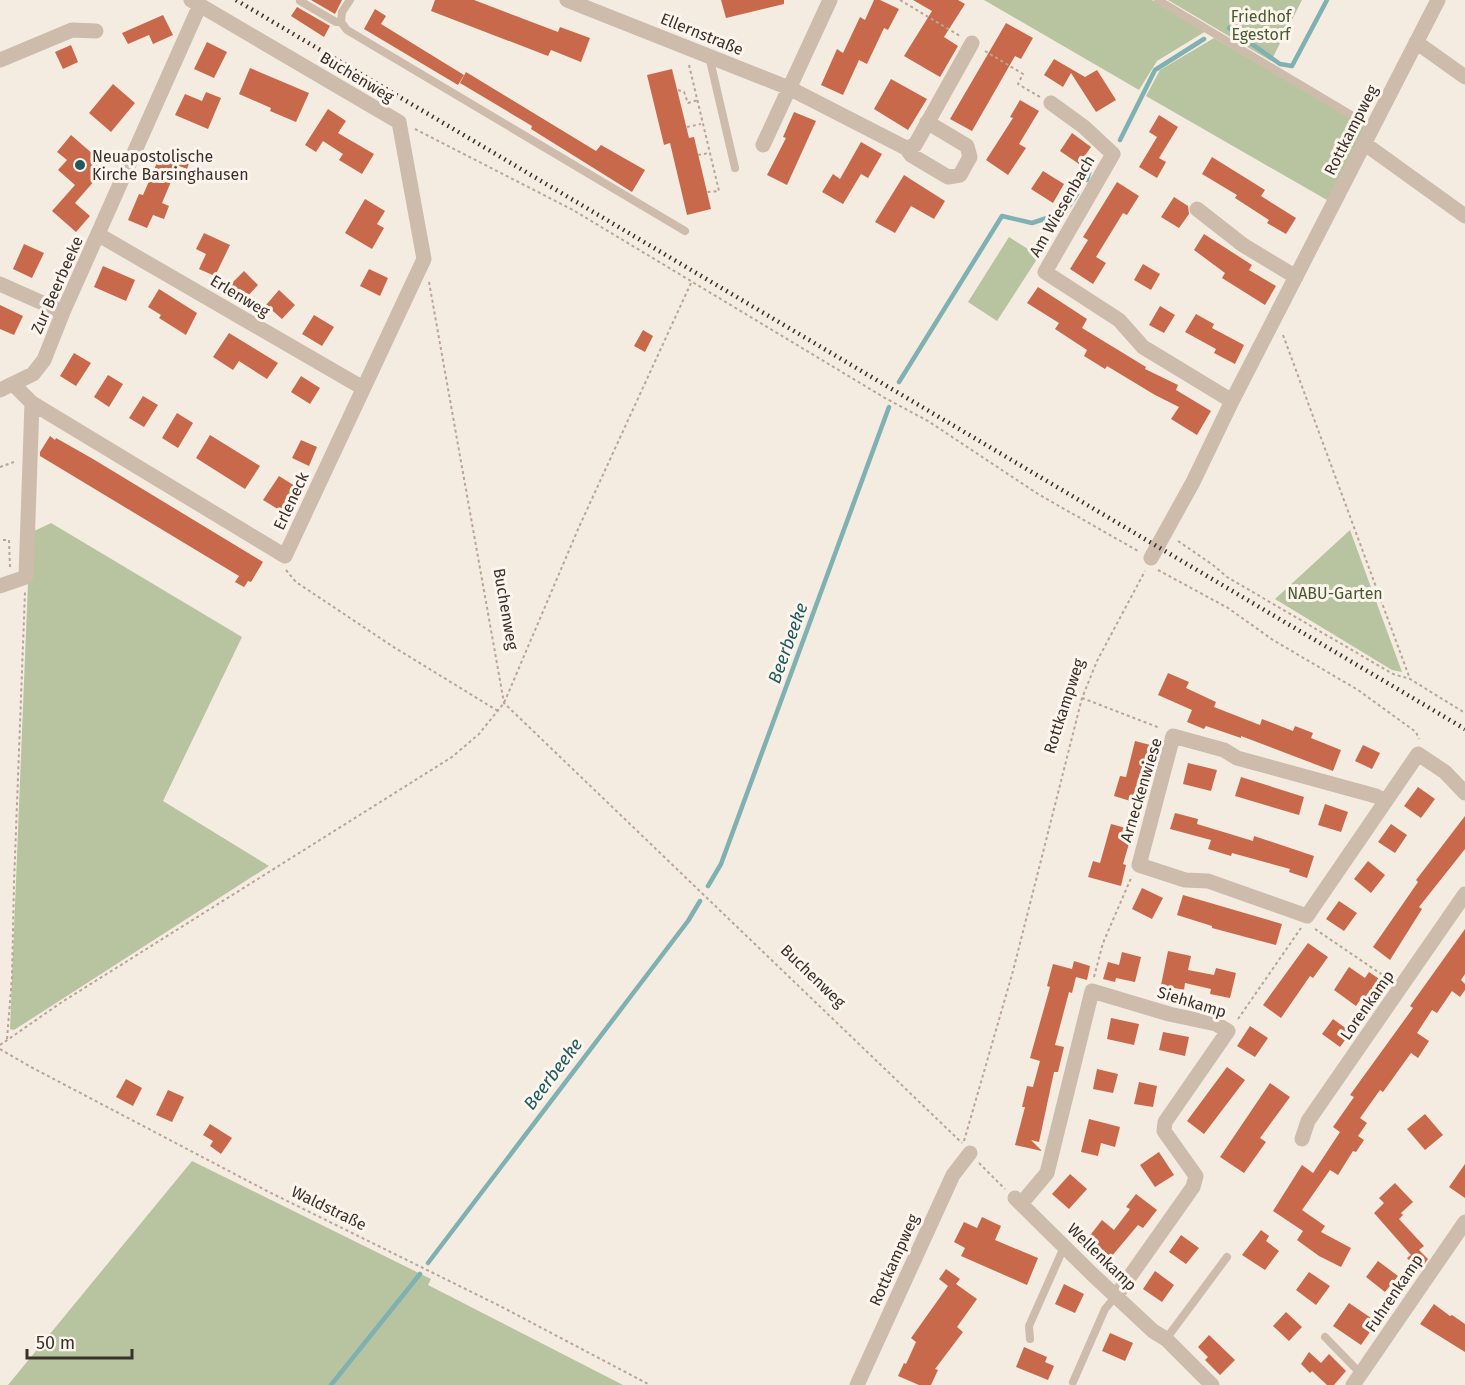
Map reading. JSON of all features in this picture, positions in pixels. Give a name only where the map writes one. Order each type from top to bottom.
[{"type":"street","name":"Ellernstraße","points":[[567,0],[592,4],[685,46],[789,88],[906,148],[911,155],[948,177],[960,175],[970,158],[967,146],[927,122]]},
{"type":"street","points":[[763,145],[830,0]]},
{"type":"street","name":"Rottkampweg","points":[[1150,562],[1438,0]]},
{"type":"street","name":"Buchenweg","points":[[196,3],[399,122],[424,259]]},
{"type":"street","name":"Zur Beerbeeke","points":[[7,387],[33,374],[44,360],[196,3]]},
{"type":"street","points":[[0,60],[72,30],[96,31]]},
{"type":"street","points":[[1416,42],[1465,77]]},
{"type":"street","points":[[906,148],[915,145],[972,43]]},
{"type":"street","name":"Am Wiesenbach","points":[[1052,103],[1113,154],[1045,272],[1119,320],[1143,347],[1232,400]]},
{"type":"street","points":[[1365,144],[1465,216]]},
{"type":"street","points":[[1197,209],[1243,245],[1296,277]]},
{"type":"street","name":"Erlenweg","points":[[99,235],[363,388]]},
{"type":"street","name":"Erleneck","points":[[32,403],[285,555],[424,259]]},
{"type":"street","points":[[0,284],[63,312]]},
{"type":"street","name":"Zur Beerbeeke","points":[[7,387],[32,403]]},
{"type":"street","points":[[12,581],[32,403]]},
{"type":"street","name":"Arneckenwiese","points":[[1307,915],[1281,908],[1244,892],[1208,881],[1185,880],[1139,865],[1173,736],[1224,750],[1236,758],[1376,796],[1385,801]]},
{"type":"street","points":[[1307,915],[1418,754],[1444,772],[1465,793]]},
{"type":"street","name":"Lorenkamp","points":[[1302,1139],[1308,1121],[1465,894]]},
{"type":"street","points":[[1018,1201],[1047,1173],[1092,992]]},
{"type":"street","name":"Siehkamp","points":[[1092,992],[1169,1014],[1216,1024],[1228,1031],[1165,1122],[1164,1131],[1196,1176],[1193,1188],[1116,1296]]},
{"type":"street","name":"Rottkampweg","points":[[857,1385],[967,1149]]},
{"type":"street","name":"Wellenkamp","points":[[1018,1201],[1212,1385]]},
{"type":"street","name":"Fuhrenkamp","points":[[1357,1379],[1465,1221]]},
{"type":"lane","points":[[340,22],[342,12],[350,0]]},
{"type":"lane","points":[[1158,0],[1373,128]]},
{"type":"lane","points":[[300,1],[336,22],[340,22],[347,30],[685,231]]},
{"type":"lane","points":[[709,56],[735,168]]},
{"type":"lane","points":[[1030,1339],[1029,1326],[1064,1247]]},
{"type":"lane","points":[[1166,1339],[1227,1257]]},
{"type":"lane","points":[[1073,1382],[1105,1309],[1116,1296]]},
{"type":"lane","points":[[1325,1337],[1357,1379]]},
{"type":"path","points":[[685,46],[719,191],[707,192]]},
{"type":"path","points":[[678,90],[684,92],[688,103],[698,100]]},
{"type":"path","points":[[399,122],[573,210],[885,398],[928,421],[1038,494],[1228,608],[1273,640],[1358,690],[1416,732],[1429,761]]},
{"type":"path","points":[[687,127],[703,124]]},
{"type":"path","points":[[698,155],[709,153]]},
{"type":"path","name":"Buchenweg","points":[[424,259],[504,703],[967,1149]]},
{"type":"path","points":[[0,1046],[62,1002],[452,757],[479,734],[504,703],[575,537],[692,282]]},
{"type":"path","points":[[1276,316],[1410,679]]},
{"type":"path","points":[[1173,538],[1227,577],[1393,674],[1410,679],[1465,713]]},
{"type":"path","points":[[3,540],[9,540],[12,581],[14,883],[12,977],[7,1039]]},
{"type":"path","points":[[285,555],[281,563],[296,582],[498,711]]},
{"type":"path","name":"Rottkampweg","points":[[967,1149],[1082,698],[1097,660],[1150,562]]},
{"type":"path","points":[[1082,698],[1162,729],[1173,736]]},
{"type":"path","points":[[1092,992],[1104,944],[1134,871],[1139,865]]},
{"type":"path","points":[[1307,915],[1312,927],[1401,988]]},
{"type":"path","points":[[1228,1031],[1307,915]]},
{"type":"path","name":"Waldstraße","points":[[0,1046],[28,1066],[267,1191],[500,1306],[650,1385]]},
{"type":"path","points":[[967,1149],[1018,1201]]},
{"type":"green space","points":[[984,0],[1152,0],[1206,31],[1157,61],[1139,90]]},
{"type":"green space","name":"Friedhof Egestorf","points":[[1168,0],[1302,0],[1271,61]]},
{"type":"green space","points":[[1214,38],[1363,125],[1366,130],[1327,200],[1146,96],[1160,70]]},
{"type":"green space","points":[[1009,237],[1039,256],[997,321],[968,302]]},
{"type":"green space","points":[[51,523],[242,637],[163,801],[269,866],[14,1030],[10,1029],[30,533]]},
{"type":"green space","name":"NABU-Garten","points":[[1350,530],[1402,672],[1392,670],[1275,599]]},
{"type":"green space","points":[[192,1161],[431,1279],[428,1285],[623,1385],[8,1385]]},
{"type":"building","points":[[311,0],[342,0],[335,14]]},
{"type":"building","points":[[435,0],[474,0],[558,32],[560,27],[590,38],[581,62],[551,50],[548,56],[431,11]]},
{"type":"building","points":[[721,0],[784,0],[784,4],[726,18]]},
{"type":"building","points":[[874,0],[880,0],[899,9],[888,30],[884,28],[867,64],[859,60],[843,95],[821,85],[837,49],[843,53],[860,17],[865,20]]},
{"type":"building","points":[[913,0],[958,0],[965,4],[944,37],[958,46],[940,77],[904,56],[932,11]]},
{"type":"building","points":[[297,7],[330,26],[324,37],[291,16]]},
{"type":"building","points":[[375,9],[386,16],[381,24],[464,75],[458,85],[364,29]]},
{"type":"building","points":[[163,15],[173,35],[153,44],[149,35],[128,44],[122,33]]},
{"type":"building","points":[[1006,23],[1033,38],[1021,59],[1015,56],[972,131],[950,119]]},
{"type":"building","points":[[207,42],[227,52],[214,78],[194,69]]},
{"type":"building","points":[[71,45],[78,62],[63,69],[55,52]]},
{"type":"building","points":[[1054,59],[1085,77],[1097,70],[1116,100],[1096,112],[1071,73],[1063,87],[1044,75]]},
{"type":"building","points":[[250,68],[309,93],[296,122],[239,94]]},
{"type":"building","points":[[672,69],[689,138],[694,137],[711,209],[687,215],[670,143],[664,145],[647,75]]},
{"type":"building","points":[[466,72],[596,151],[601,145],[645,170],[632,192],[531,129],[532,126],[460,83]]},
{"type":"building","points":[[891,79],[927,99],[908,130],[874,109]]},
{"type":"building","points":[[113,84],[135,103],[111,132],[89,113]]},
{"type":"building","points":[[206,92],[221,98],[208,129],[175,115],[185,94],[202,101]]},
{"type":"building","points":[[1020,100],[1039,111],[1019,144],[1026,148],[1008,175],[986,160],[1013,118],[1010,117]]},
{"type":"building","points":[[328,109],[346,121],[338,133],[374,154],[362,174],[339,160],[343,154],[323,141],[316,152],[305,145]]},
{"type":"building","points":[[794,112],[816,121],[787,185],[767,175],[786,138],[783,137]]},
{"type":"building","points":[[1159,115],[1178,127],[1159,158],[1166,162],[1157,178],[1139,167],[1157,137],[1149,132]]},
{"type":"building","points":[[1072,133],[1091,147],[1079,164],[1060,151]]},
{"type":"building","name":"Neuapostolische Kirche Barsinghausen","points":[[71,135],[94,155],[90,159],[103,171],[75,203],[90,216],[76,232],[52,211],[75,185],[58,170],[67,160],[57,152]]},
{"type":"building","points":[[861,142],[882,154],[868,178],[861,174],[843,204],[822,192],[833,174],[840,179]]},
{"type":"building","points":[[178,149],[192,155],[187,169],[172,163]]},
{"type":"building","points":[[1212,157],[1265,190],[1261,196],[1296,218],[1286,234],[1267,223],[1269,220],[1235,198],[1237,195],[1202,174]]},
{"type":"building","points":[[159,158],[178,165],[162,203],[169,206],[164,219],[153,215],[147,228],[128,220],[139,194],[143,195]]},
{"type":"building","points":[[1043,171],[1064,184],[1053,203],[1031,189]]},
{"type":"building","points":[[904,175],[945,201],[934,219],[911,206],[895,233],[875,222]]},
{"type":"building","points":[[1117,182],[1139,196],[1127,215],[1123,213],[1096,257],[1106,263],[1093,284],[1070,269],[1088,240],[1083,237]]},
{"type":"building","points":[[1174,197],[1188,206],[1189,214],[1179,228],[1161,217]]},
{"type":"building","points":[[365,199],[385,211],[377,224],[384,228],[372,249],[345,233]]},
{"type":"building","points":[[204,233],[230,245],[215,276],[199,269],[206,254],[196,249]]},
{"type":"building","points":[[1204,234],[1252,265],[1249,270],[1276,286],[1265,305],[1222,278],[1225,273],[1194,250]]},
{"type":"building","points":[[24,244],[44,253],[32,278],[13,269]]},
{"type":"building","points":[[1143,264],[1160,274],[1151,290],[1134,280]]},
{"type":"building","points":[[103,266],[135,280],[126,301],[94,287]]},
{"type":"building","points":[[369,269],[388,278],[380,296],[360,286]]},
{"type":"building","points":[[244,271],[258,285],[244,300],[229,286]]},
{"type":"building","points":[[1038,287],[1087,319],[1082,328],[1146,367],[1145,369],[1178,385],[1176,390],[1211,411],[1197,435],[1171,419],[1179,407],[1107,366],[1105,369],[1084,356],[1087,350],[1055,329],[1059,323],[1027,303]]},
{"type":"building","points":[[159,289],[197,313],[186,335],[159,318],[161,315],[148,307]]},
{"type":"building","points":[[279,290],[295,305],[282,319],[266,305]]},
{"type":"building","points":[[0,305],[23,316],[14,335],[0,329]]},
{"type":"building","points":[[1160,306],[1175,315],[1164,333],[1149,325]]},
{"type":"building","points":[[1196,314],[1214,324],[1212,328],[1244,345],[1235,364],[1214,353],[1216,349],[1185,332]]},
{"type":"building","points":[[314,315],[334,327],[322,346],[302,334]]},
{"type":"building","points":[[643,330],[653,336],[645,352],[634,346]]},
{"type":"building","points":[[229,333],[278,363],[267,379],[239,361],[233,370],[213,357]]},
{"type":"building","points":[[74,353],[91,363],[76,386],[60,376]]},
{"type":"building","points":[[108,375],[123,384],[109,407],[94,397]]},
{"type":"building","points":[[301,376],[320,388],[310,404],[291,392]]},
{"type":"building","points":[[143,396],[158,405],[144,427],[129,418]]},
{"type":"building","points":[[177,413],[193,423],[178,448],[162,438]]},
{"type":"building","points":[[210,435],[260,466],[245,489],[196,458]]},
{"type":"building","points":[[50,436],[93,459],[263,562],[251,582],[248,581],[244,587],[235,582],[239,576],[40,456]]},
{"type":"building","points":[[301,440],[317,447],[309,466],[292,458]]},
{"type":"building","points":[[279,476],[303,491],[296,502],[289,498],[281,511],[263,500]]},
{"type":"building","points":[[1168,673],[1189,682],[1186,688],[1216,702],[1214,707],[1260,725],[1262,719],[1293,731],[1295,726],[1313,733],[1311,738],[1341,750],[1333,771],[1241,736],[1241,738],[1206,726],[1204,729],[1187,722],[1192,710],[1158,695]]},
{"type":"building","points":[[1135,741],[1154,746],[1137,803],[1114,796],[1120,776],[1126,777]]},
{"type":"building","points":[[1363,745],[1380,753],[1372,769],[1355,761]]},
{"type":"building","points":[[1188,763],[1217,770],[1211,791],[1183,784]]},
{"type":"building","points":[[1241,777],[1304,797],[1299,815],[1235,796]]},
{"type":"building","points":[[1418,787],[1435,799],[1421,818],[1404,806]]},
{"type":"building","points":[[1325,804],[1348,812],[1341,832],[1318,825]]},
{"type":"building","points":[[1175,813],[1198,819],[1197,824],[1253,841],[1254,836],[1314,856],[1307,878],[1289,872],[1290,869],[1232,853],[1231,856],[1208,849],[1211,840],[1170,829]]},
{"type":"building","points":[[1465,816],[1465,849],[1419,907],[1422,909],[1390,960],[1373,947],[1418,882],[1416,880]]},
{"type":"building","points":[[1111,824],[1133,830],[1123,864],[1126,865],[1121,886],[1088,877],[1093,861],[1100,863]]},
{"type":"building","points":[[1391,824],[1407,835],[1395,853],[1378,842]]},
{"type":"building","points":[[1368,861],[1385,875],[1371,893],[1354,879]]},
{"type":"building","points":[[1142,888],[1163,898],[1152,919],[1132,909]]},
{"type":"building","points":[[1183,895],[1282,924],[1276,945],[1212,928],[1212,926],[1177,915]]},
{"type":"building","points":[[1339,901],[1357,913],[1344,931],[1326,919]]},
{"type":"building","points":[[1465,929],[1465,974],[1461,980],[1465,984],[1465,990],[1460,997],[1452,991],[1437,1013],[1432,1010],[1417,1033],[1429,1041],[1418,1058],[1411,1053],[1383,1092],[1380,1090],[1360,1118],[1367,1123],[1358,1136],[1364,1140],[1356,1152],[1353,1151],[1338,1175],[1330,1170],[1302,1210],[1325,1226],[1321,1232],[1351,1248],[1341,1267],[1319,1256],[1297,1240],[1303,1231],[1273,1211],[1302,1165],[1313,1173],[1340,1132],[1333,1127],[1354,1097],[1350,1095],[1413,1008],[1410,1006]]},
{"type":"building","points":[[1308,943],[1328,957],[1313,978],[1310,976],[1281,1018],[1263,1005]]},
{"type":"building","points":[[1168,951],[1191,956],[1188,970],[1214,975],[1216,968],[1236,973],[1230,998],[1210,994],[1211,989],[1185,983],[1184,990],[1161,985]]},
{"type":"building","points":[[1122,952],[1141,957],[1135,982],[1116,978],[1115,982],[1103,979],[1108,962],[1119,965]]},
{"type":"building","points":[[1074,961],[1090,966],[1087,980],[1076,977],[1072,993],[1069,992],[1055,1045],[1064,1047],[1058,1072],[1054,1072],[1039,1142],[1031,1140],[1042,1151],[1015,1145],[1025,1107],[1022,1107],[1027,1086],[1033,1087],[1040,1061],[1030,1058],[1050,987],[1047,986],[1053,964],[1072,969]]},
{"type":"building","points":[[1349,967],[1365,978],[1369,972],[1385,983],[1375,997],[1371,994],[1365,1004],[1360,1000],[1356,1006],[1334,990]]},
{"type":"building","points":[[1111,1018],[1139,1024],[1134,1045],[1107,1039]]},
{"type":"building","points":[[1333,1019],[1351,1032],[1340,1047],[1322,1034]]},
{"type":"building","points":[[1250,1026],[1268,1038],[1255,1057],[1237,1046]]},
{"type":"building","points":[[1163,1032],[1189,1037],[1185,1056],[1159,1050]]},
{"type":"building","points":[[1227,1067],[1245,1080],[1204,1134],[1187,1121]]},
{"type":"building","points":[[1097,1069],[1118,1074],[1113,1093],[1093,1089]]},
{"type":"building","points":[[126,1079],[142,1088],[133,1106],[116,1097]]},
{"type":"building","points":[[1139,1082],[1157,1086],[1153,1107],[1134,1104]]},
{"type":"building","points":[[1270,1083],[1290,1097],[1260,1138],[1266,1142],[1244,1173],[1220,1157]]},
{"type":"building","points":[[168,1090],[184,1097],[172,1122],[156,1115]]},
{"type":"building","points":[[1425,1114],[1443,1135],[1425,1150],[1407,1129]]},
{"type":"building","points":[[1089,1119],[1120,1127],[1115,1147],[1101,1143],[1098,1156],[1081,1152]]},
{"type":"building","points":[[210,1124],[232,1138],[221,1154],[210,1146],[213,1141],[203,1135]]},
{"type":"building","points":[[1159,1152],[1174,1175],[1155,1187],[1140,1165]]},
{"type":"building","points":[[1465,1164],[1465,1198],[1449,1187]]},
{"type":"building","points":[[1070,1174],[1087,1189],[1069,1209],[1052,1194]]},
{"type":"building","points":[[1395,1183],[1413,1202],[1401,1213],[1403,1215],[1399,1219],[1424,1246],[1419,1250],[1428,1259],[1419,1271],[1407,1258],[1411,1255],[1374,1213],[1384,1203],[1379,1198]]},
{"type":"building","points":[[1136,1194],[1157,1210],[1143,1228],[1138,1225],[1111,1257],[1088,1238],[1102,1220],[1114,1230],[1130,1209],[1126,1207]]},
{"type":"building","points":[[982,1217],[1001,1226],[995,1240],[1038,1258],[1027,1285],[961,1256],[965,1248],[954,1242],[964,1222],[977,1228]]},
{"type":"building","points":[[1261,1230],[1269,1236],[1266,1241],[1279,1251],[1265,1270],[1242,1255]]},
{"type":"building","points":[[1181,1235],[1199,1248],[1186,1264],[1169,1252]]},
{"type":"building","points":[[1378,1261],[1398,1276],[1385,1292],[1366,1277]]},
{"type":"building","points":[[946,1269],[960,1279],[956,1284],[977,1299],[957,1327],[963,1332],[935,1369],[938,1370],[931,1385],[919,1385],[898,1376],[916,1342],[911,1338],[948,1286],[939,1279]]},
{"type":"building","points":[[1155,1271],[1174,1285],[1162,1302],[1143,1289]]},
{"type":"building","points":[[1309,1272],[1330,1286],[1316,1305],[1296,1290]]},
{"type":"building","points":[[1064,1284],[1084,1294],[1075,1313],[1055,1304]]},
{"type":"building","points":[[1349,1303],[1377,1322],[1361,1345],[1333,1326]]},
{"type":"building","points":[[1434,1304],[1465,1324],[1465,1352],[1420,1324]]},
{"type":"building","points":[[1286,1312],[1302,1327],[1289,1341],[1273,1326]]},
{"type":"building","points":[[1110,1333],[1133,1343],[1125,1361],[1102,1351]]},
{"type":"building","points":[[1209,1335],[1235,1360],[1220,1375],[1205,1360],[1208,1357],[1198,1347]]},
{"type":"building","points":[[1024,1347],[1047,1357],[1045,1362],[1054,1366],[1048,1380],[1016,1367]]},
{"type":"building","points":[[1309,1352],[1321,1363],[1329,1354],[1346,1371],[1334,1385],[1327,1385],[1301,1364]]},
{"type":"waterway","name":"Beerbeeke","points":[[1229,28],[1280,64],[1292,66],[1327,0]]},
{"type":"waterway","name":"Beerbeeke","points":[[1120,140],[1155,70],[1204,39]]},
{"type":"waterway","name":"Beerbeeke","points":[[1087,180],[1091,166]]},
{"type":"waterway","name":"Beerbeeke","points":[[899,382],[1002,216],[1032,223],[1065,212],[1077,194]]},
{"type":"waterway","name":"Beerbeeke","points":[[708,886],[721,864],[889,407]]},
{"type":"waterway","name":"Beerbeeke","points":[[428,1263],[688,921],[700,901]]},
{"type":"waterway","name":"Beerbeeke","points":[[331,1385],[420,1274]]},
{"type":"railway","points":[[236,0],[1465,729]]},
{"type":"place","name":"Neuapostolische Kirche Barsinghausen","points":[[80,165]]}]
